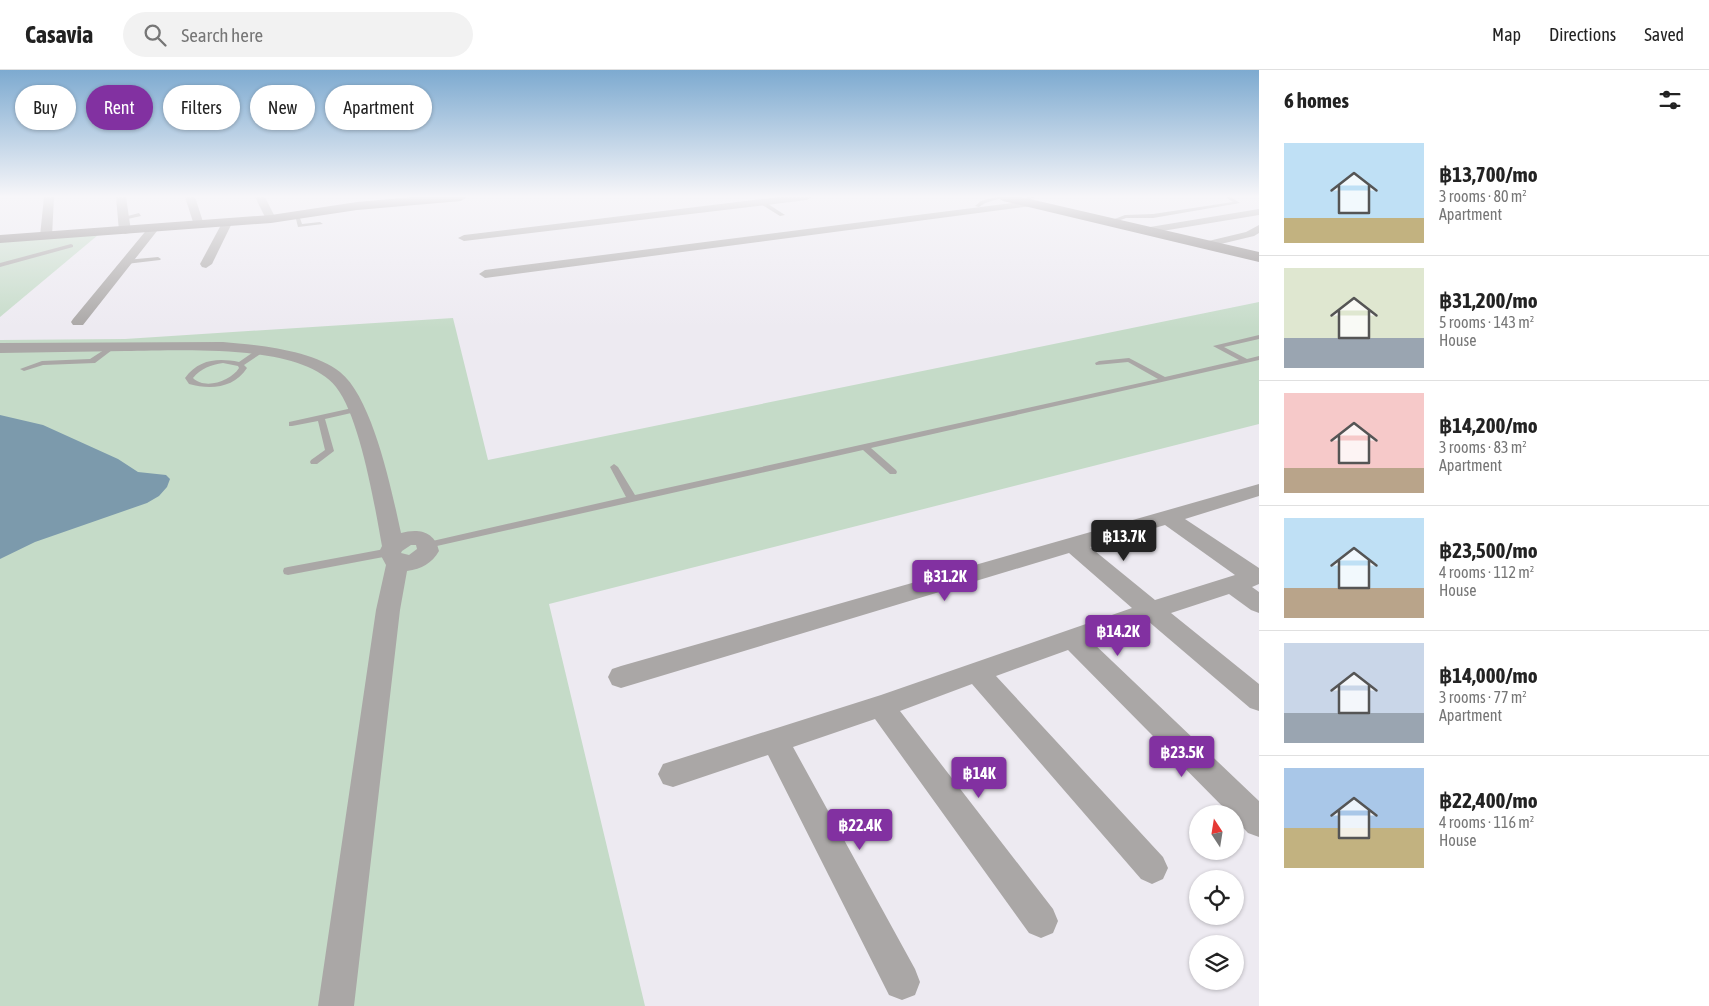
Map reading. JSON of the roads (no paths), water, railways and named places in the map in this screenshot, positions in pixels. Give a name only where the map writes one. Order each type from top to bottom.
[{"type":"street","points":[[78,322],[143,241]]},
{"type":"street","points":[[206,264],[218,241]]},
{"type":"street","points":[[485,274],[732,241]]},
{"type":"street","points":[[1185,241],[1259,258]]},
{"type":"street","points":[[1204,245],[1222,241]]},
{"type":"street","points":[[0,348],[112,347],[239,356],[261,351],[306,362],[335,375],[346,386],[357,409],[382,491],[393,554],[388,610],[336,1006]]},
{"type":"street","points":[[621,677],[1259,490]]},
{"type":"street","points":[[1167,516],[1248,579],[1259,604]]},
{"type":"street","points":[[393,554],[399,541],[417,537],[428,544]]},
{"type":"street","points":[[1072,544],[1259,700]]},
{"type":"street","points":[[673,774],[776,742],[1152,610],[1248,579]]},
{"type":"street","points":[[1072,638],[1136,704],[1259,822]]},
{"type":"street","points":[[977,672],[1152,868]]},
{"type":"street","points":[[880,706],[1041,921]]},
{"type":"street","points":[[776,742],[902,982]]},
{"type":"lane","points":[[0,266],[72,246]]},
{"type":"lane","points":[[126,262],[158,259]]},
{"type":"lane","points":[[1246,361],[1217,346],[1259,337]]},
{"type":"lane","points":[[24,369],[42,363],[92,361],[112,347]]},
{"type":"lane","points":[[239,356],[243,368],[233,379],[210,385],[192,382],[189,378],[192,372],[211,363],[239,356]]},
{"type":"lane","points":[[223,361],[239,356]]},
{"type":"lane","points":[[428,544],[632,500],[1259,358]]},
{"type":"lane","points":[[1099,363],[1129,360],[1164,379]]},
{"type":"lane","points":[[292,424],[357,409]]},
{"type":"lane","points":[[314,462],[330,451],[321,418]]},
{"type":"lane","points":[[865,446],[893,472]]},
{"type":"lane","points":[[614,467],[632,500]]},
{"type":"lane","points":[[288,571],[393,554]]},
{"type":"water","points":[[0,415],[43,425],[118,459],[138,472],[166,475],[170,479],[167,487],[159,496],[147,503],[35,542],[0,559]]}]
